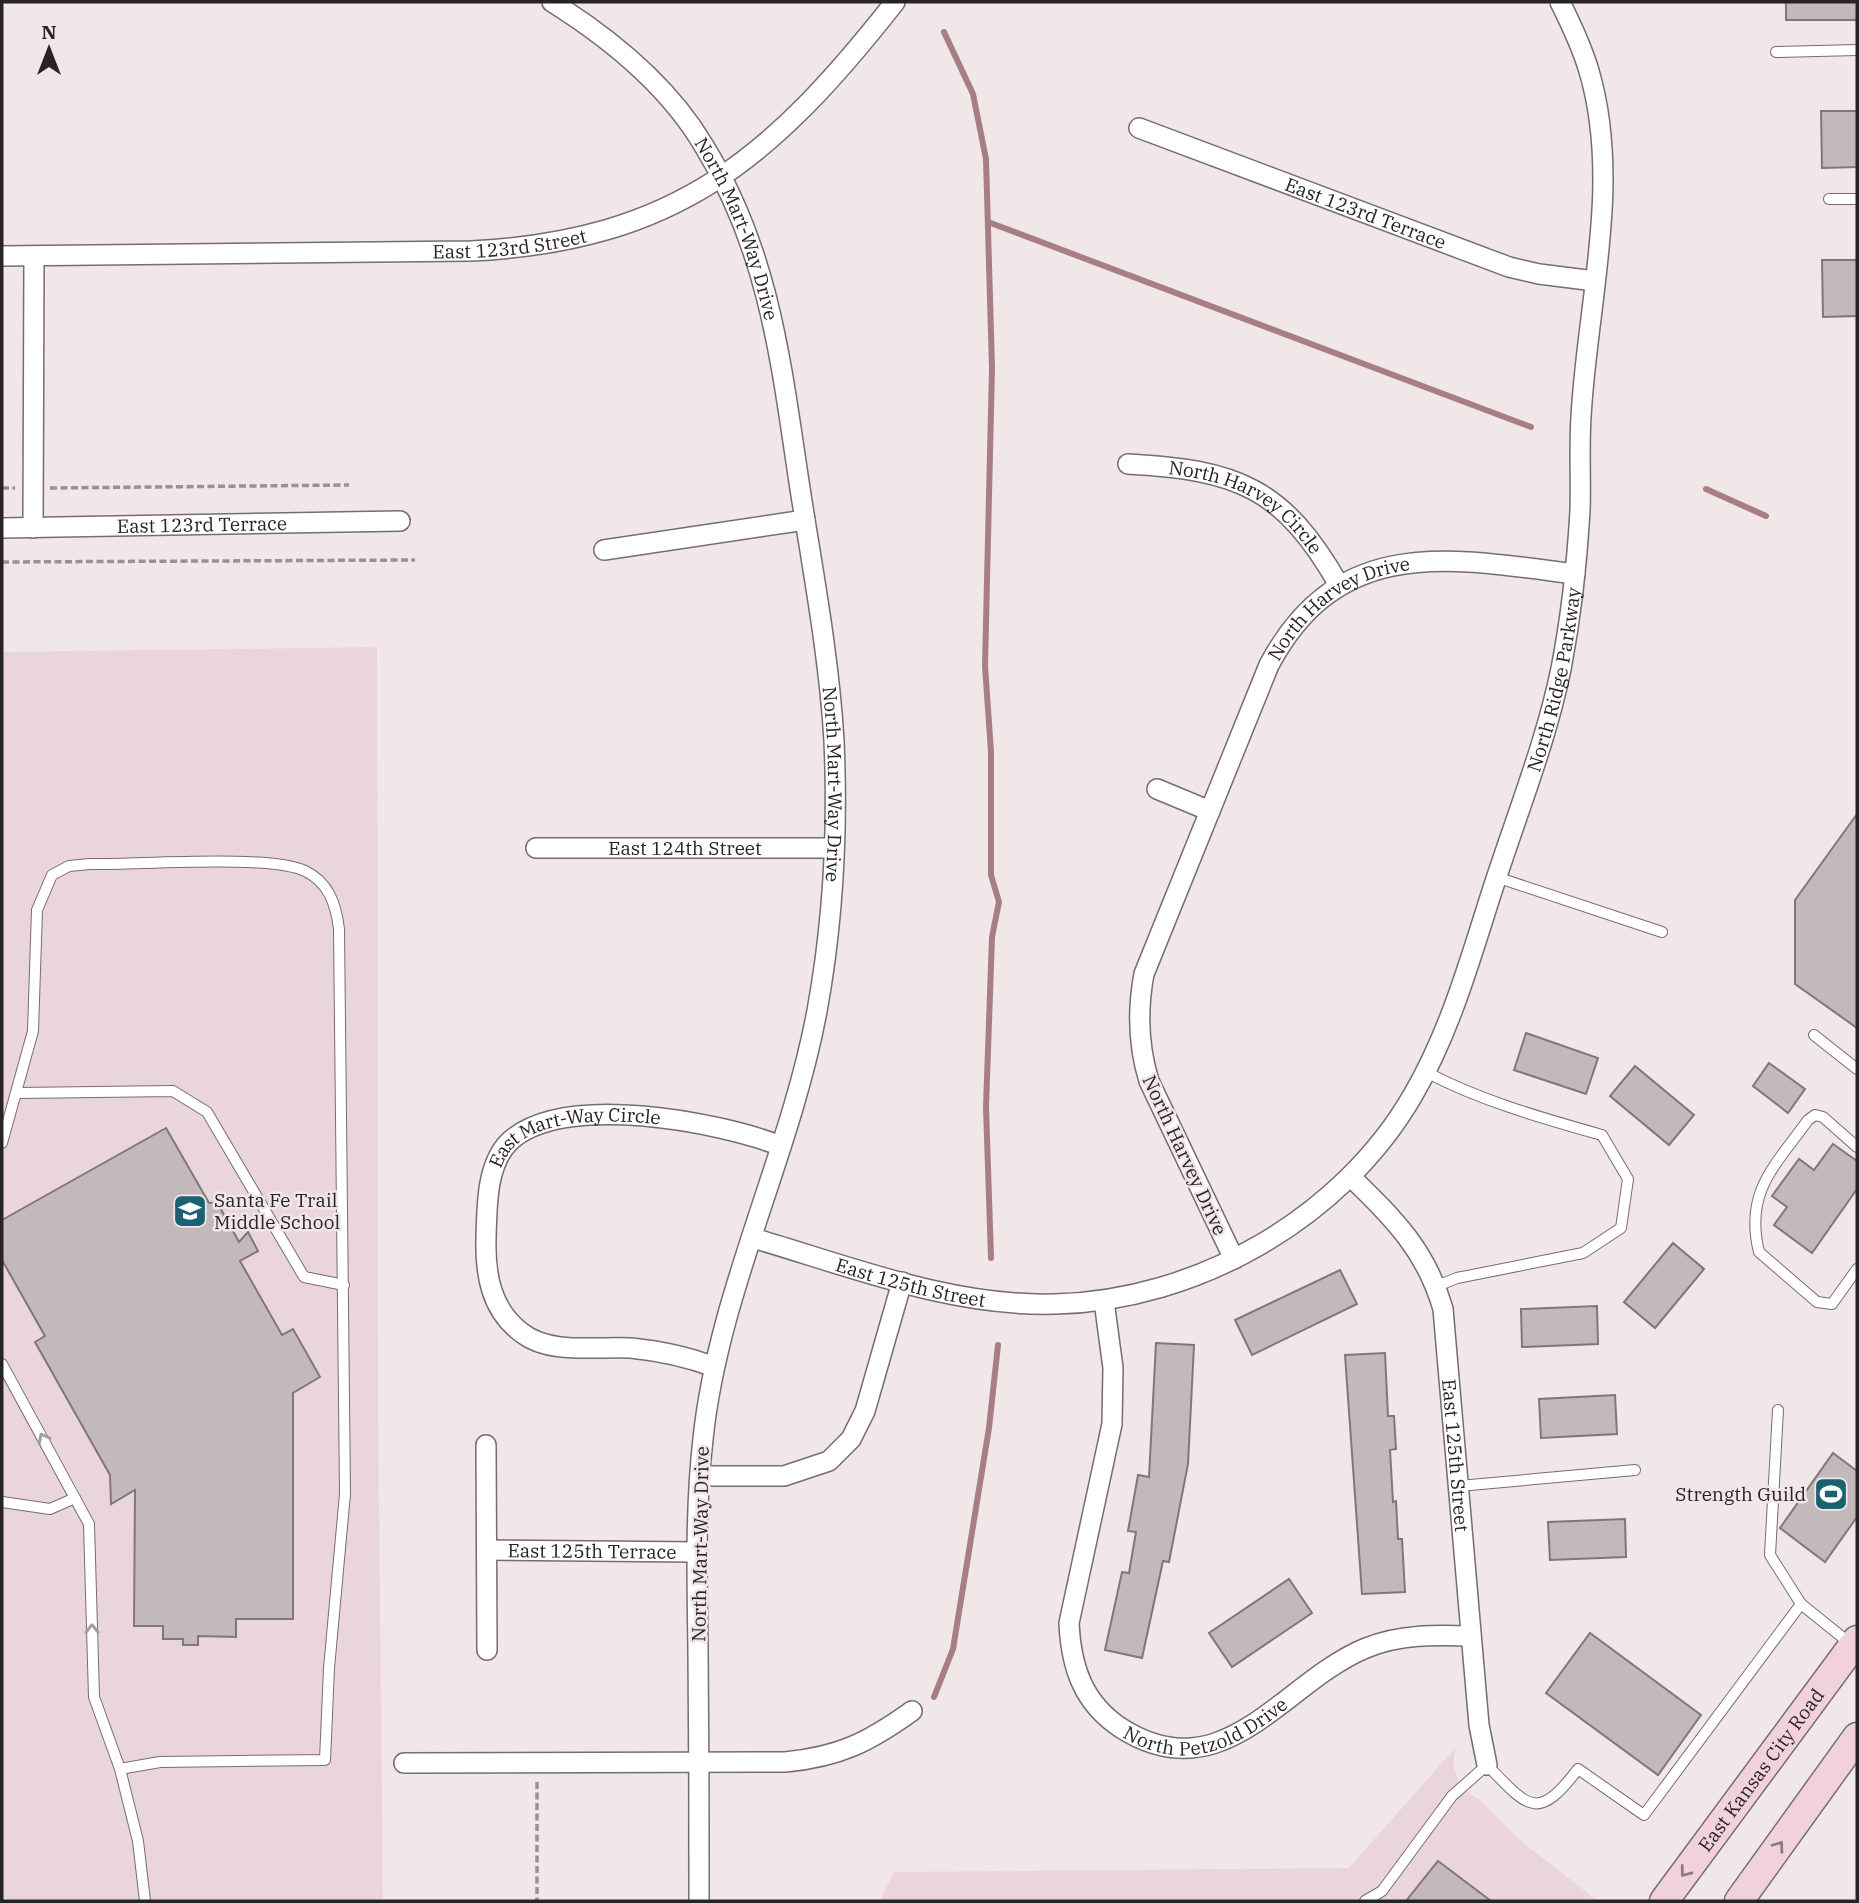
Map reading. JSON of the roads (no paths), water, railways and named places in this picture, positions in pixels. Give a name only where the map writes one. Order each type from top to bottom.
[{"type":"main road","name":"East Kansas City Road","points":[[1664,1901],[1855,1643]]},
{"type":"main road","points":[[1740,1901],[1857,1737]]},
{"type":"street","name":"North Mart-Way Drive","points":[[552,2],[598,31],[646,75],[685,118],[743,218],[770,300],[826,662],[834,739],[834,848],[828,939],[817,1011],[806,1063],[714,1367],[700,1476],[697,1552],[699,1901]]},
{"type":"street","name":"East 123rd Street","points":[[2,257],[471,251],[571,240],[639,219],[691,196],[767,144],[796,118],[846,64],[895,2]]},
{"type":"street","name":"North Ridge Parkway","points":[[1234,1259],[1290,1226],[1350,1177],[1398,1120],[1426,1072],[1455,1006],[1552,708],[1565,646],[1575,574],[1580,510],[1580,420],[1595,281],[1601,166],[1598,110],[1589,71],[1560,2]]},
{"type":"street","name":"East 123rd Terrace","points":[[1139,128],[1509,267],[1595,281]]},
{"type":"street","points":[[33,528],[34,256]]},
{"type":"street","name":"North Harvey Circle","points":[[1128,464],[1184,467],[1219,474],[1247,485],[1275,503],[1296,522],[1316,545],[1339,585]]},
{"type":"street","points":[[604,550],[805,520]]},
{"type":"street","name":"East 123rd Terrace","points":[[2,528],[400,521]]},
{"type":"street","name":"North Harvey Drive","points":[[1234,1259],[1149,1081],[1142,1058],[1138,1022],[1144,974],[1280,644],[1303,615],[1339,585],[1381,568],[1416,561],[1450,560],[1575,574]]},
{"type":"street","points":[[1157,789],[1210,811]]},
{"type":"street","name":"East 124th Street","points":[[536,848],[834,848]]},
{"type":"street","name":"East Mart-Way Circle","points":[[714,1367],[676,1354],[545,1345],[523,1334],[500,1311],[489,1285],[486,1238],[493,1169],[508,1143],[536,1123],[576,1116],[644,1116],[708,1124],[781,1146]]},
{"type":"street","name":"East 125th Street","points":[[1350,1177],[1415,1244],[1437,1286],[1443,1309],[1479,1726],[1487,1765]]},
{"type":"street","name":"East 125th Street","points":[[754,1238],[902,1282],[978,1301],[1010,1304],[1104,1301],[1196,1274],[1234,1259]]},
{"type":"street","points":[[700,1476],[784,1476],[829,1461],[851,1439],[865,1412],[902,1282]]},
{"type":"street","name":"North Petzold Drive","points":[[1104,1301],[1113,1368],[1112,1424],[1069,1623],[1071,1653],[1079,1679],[1105,1718],[1137,1738],[1155,1744],[1191,1748],[1210,1745],[1258,1722],[1365,1648],[1400,1638],[1471,1636]]},
{"type":"street","name":"East 125th Terrace","points":[[486,1445],[486,1650]]},
{"type":"street","name":"East 125th Terrace","points":[[487,1550],[697,1552]]},
{"type":"street","points":[[404,1763],[819,1759],[850,1750],[912,1711]]},
{"type":"lane","points":[[1776,52],[1857,50]]},
{"type":"lane","points":[[1829,199],[1857,199]]},
{"type":"lane","points":[[2,1143],[33,1031],[37,910],[52,875],[69,866],[90,864],[253,864],[306,872],[329,892],[339,929],[345,1494],[329,1668],[325,1760],[160,1762],[120,1769]]},
{"type":"lane","points":[[1496,877],[1662,932]]},
{"type":"lane","points":[[1814,1035],[1857,1069]]},
{"type":"lane","points":[[1426,1072],[1447,1084],[1530,1114],[1602,1135],[1628,1179],[1621,1228],[1583,1253],[1457,1278],[1437,1286]]},
{"type":"lane","points":[[18,1093],[173,1091],[207,1112],[304,1277],[344,1285]]},
{"type":"lane","points":[[1857,1147],[1823,1118],[1815,1115],[1808,1119],[1760,1186],[1755,1209],[1759,1252],[1817,1302],[1832,1304],[1857,1269]]},
{"type":"lane","points":[[2,1364],[89,1524],[94,1697],[120,1769],[138,1841],[145,1901]]},
{"type":"lane","points":[[1777,1410],[1770,1555],[1801,1604],[1855,1643]]},
{"type":"lane","points":[[1459,1486],[1635,1470]]},
{"type":"lane","points":[[2,1502],[50,1510],[75,1498]]},
{"type":"lane","points":[[1366,1901],[1382,1891],[1452,1796],[1487,1765],[1519,1798],[1534,1804],[1558,1796],[1578,1769],[1644,1815],[1801,1604]]},
{"type":"waterway","points":[[944,32],[973,94],[986,159],[992,368],[985,666],[991,752],[991,875],[999,902],[992,937],[986,1107],[991,1258]]},
{"type":"waterway","points":[[988,222],[1531,427]]},
{"type":"waterway","points":[[1706,489],[1766,516]]},
{"type":"waterway","points":[[934,1697],[953,1649],[989,1428],[998,1345]]},
{"type":"place","name":"Santa Fe Trail Middle School","points":[[190,1211]]},
{"type":"place","name":"Strength Guild","points":[[1831,1494]]}]
